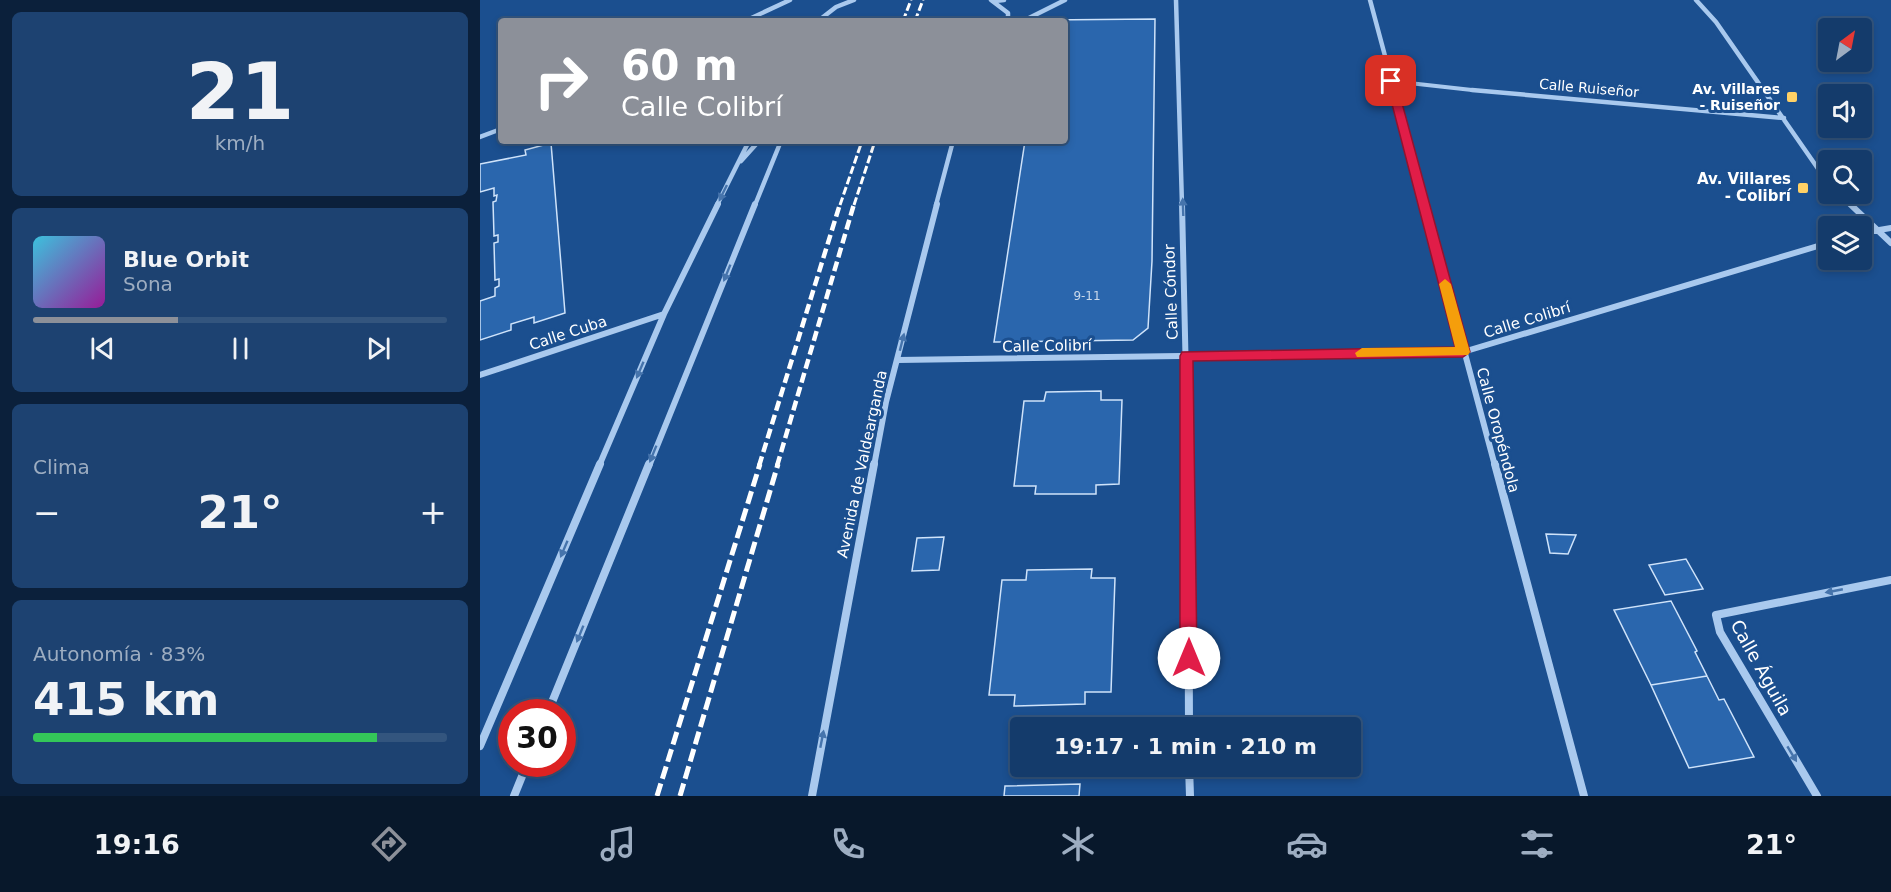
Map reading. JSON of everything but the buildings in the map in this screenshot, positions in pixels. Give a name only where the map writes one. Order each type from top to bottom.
[{"type":"street","points":[[751,18],[790,0]]},
{"type":"street","points":[[836,7],[841,0]]},
{"type":"street","points":[[821,18],[836,7],[854,0]]},
{"type":"street","points":[[993,1],[1004,0]]},
{"type":"street","points":[[1028,18],[1065,0]]},
{"type":"street","name":"Calle Cóndor","points":[[1176,0],[1187,356],[1189,717]]},
{"type":"street","name":"Calle Oropéndola","points":[[1370,0],[1584,796]]},
{"type":"street","points":[[1696,0],[1716,22],[1818,168]]},
{"type":"street","points":[[993,1],[1008,14],[1008,18]]},
{"type":"street","name":"Calle Ruiseñor","points":[[1391,81],[1784,118]]},
{"type":"street","points":[[480,137],[498,130]]},
{"type":"street","points":[[480,746],[664,314],[747,144]]},
{"type":"street","points":[[735,167],[756,144]]},
{"type":"street","points":[[553,699],[780,144]]},
{"type":"street","name":"Avenida de Valdearganda","points":[[812,796],[886,402],[952,144]]},
{"type":"street","points":[[1850,204],[1891,243]]},
{"type":"street","points":[[1872,230],[1891,228]]},
{"type":"street","name":"Calle Colibrí","points":[[898,360],[1463,352],[1818,246]]},
{"type":"street","name":"Calle Cuba","points":[[480,375],[664,314]]},
{"type":"street","name":"Calle Águila","points":[[1817,796],[1720,632],[1716,615],[1891,580]]},
{"type":"street","points":[[514,796],[522,777]]},
{"type":"street","points":[[1190,777],[1190,796]]},
{"type":"railway","points":[[904,18],[911,0]]},
{"type":"railway","points":[[916,18],[923,0]]},
{"type":"railway","points":[[840,205],[861,144]]},
{"type":"railway","points":[[854,205],[874,144]]},
{"type":"railway","points":[[759,466],[840,204]]},
{"type":"railway","points":[[777,466],[854,204]]},
{"type":"railway","points":[[657,796],[760,464]]},
{"type":"railway","points":[[680,796],[778,464]]},
{"type":"slow traffic","points":[[1362,353],[1463,352],[1445,284]]},
{"type":"place","name":"Av. Villares - Ruiseñor","points":[[1792,97]]},
{"type":"place","name":"Av. Villares - Colibrí","points":[[1803,188]]},
{"type":"route","points":[[1189,658],[1187,356],[1463,352],[1391,81]]}]
